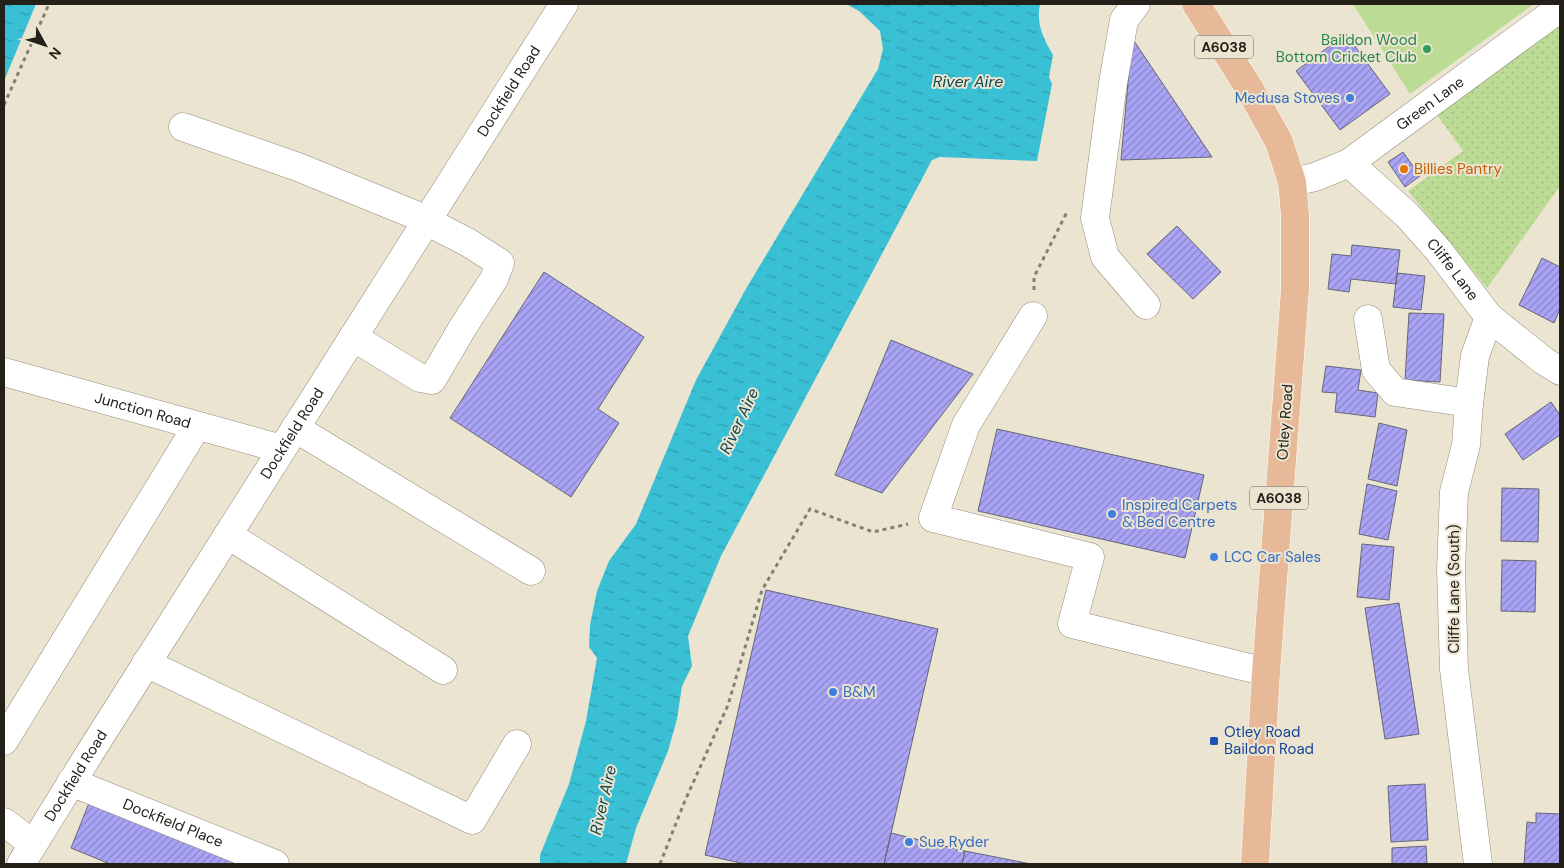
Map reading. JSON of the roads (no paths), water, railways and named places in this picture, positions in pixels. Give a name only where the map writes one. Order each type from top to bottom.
[{"type":"main road","name":"Otley Road","points":[[1196,4],[1267,119],[1278,142],[1292,182],[1295,215],[1295,290],[1266,672],[1255,864]]},
{"type":"street","name":"Dockfield Road","points":[[27,854],[564,4]]},
{"type":"street","points":[[1136,4],[1124,20],[1095,218],[1105,257],[1146,305]]},
{"type":"street","name":"Green Lane","points":[[1292,182],[1316,177],[1349,163],[1560,8]]},
{"type":"street","points":[[183,127],[298,167],[427,220],[500,263],[494,279],[432,380],[420,378],[353,337]]},
{"type":"street","name":"Cliffe Lane","points":[[1349,163],[1407,215],[1439,251],[1489,317],[1544,361],[1560,371]]},
{"type":"street","points":[[1033,316],[966,425],[933,518],[1090,556],[1072,624],[1266,672]]},
{"type":"street","name":"Cliffe Lane (South)","points":[[1478,864],[1454,669],[1451,569],[1454,492],[1466,444],[1475,356],[1489,317]]},
{"type":"street","points":[[1368,319],[1376,370],[1395,392],[1469,403]]},
{"type":"street","name":"Junction Road","points":[[4,372],[197,426],[289,439],[531,571]]},
{"type":"street","points":[[4,741],[197,426]]},
{"type":"street","points":[[228,535],[443,670]]},
{"type":"street","points":[[146,663],[472,820],[517,744]]},
{"type":"street","name":"Dockfield Place","points":[[71,782],[275,864]]},
{"type":"street","points":[[4,822],[27,854]]},
{"type":"water","points":[[4,4],[36,4],[4,81]]},
{"type":"water","name":"River Aire","points":[[846,4],[1040,4],[1039,18],[1041,31],[1053,55],[1049,77],[1052,84],[1037,161],[940,157],[932,160],[721,556],[688,636],[692,666],[682,686],[677,719],[668,751],[636,828],[626,864],[540,864],[540,855],[569,784],[586,721],[597,658],[589,647],[590,625],[597,591],[609,561],[636,524],[696,380],[747,287],[878,69],[883,49],[880,31],[859,11]]},
{"type":"place","name":"Baildon Wood Bottom Cricket Club","points":[[1427,49]]},
{"type":"place","name":"Medusa Stoves","points":[[1350,98]]},
{"type":"place","name":"Billies Pantry","points":[[1404,169]]},
{"type":"place","name":"Inspired Carpets & Bed Centre","points":[[1112,514]]},
{"type":"place","name":"LCC Car Sales","points":[[1214,557]]},
{"type":"place","name":"B&M","points":[[833,692]]},
{"type":"place","name":"Otley Road Baildon Road","points":[[1214,741]]},
{"type":"place","name":"Sue Ryder","points":[[909,842]]}]
